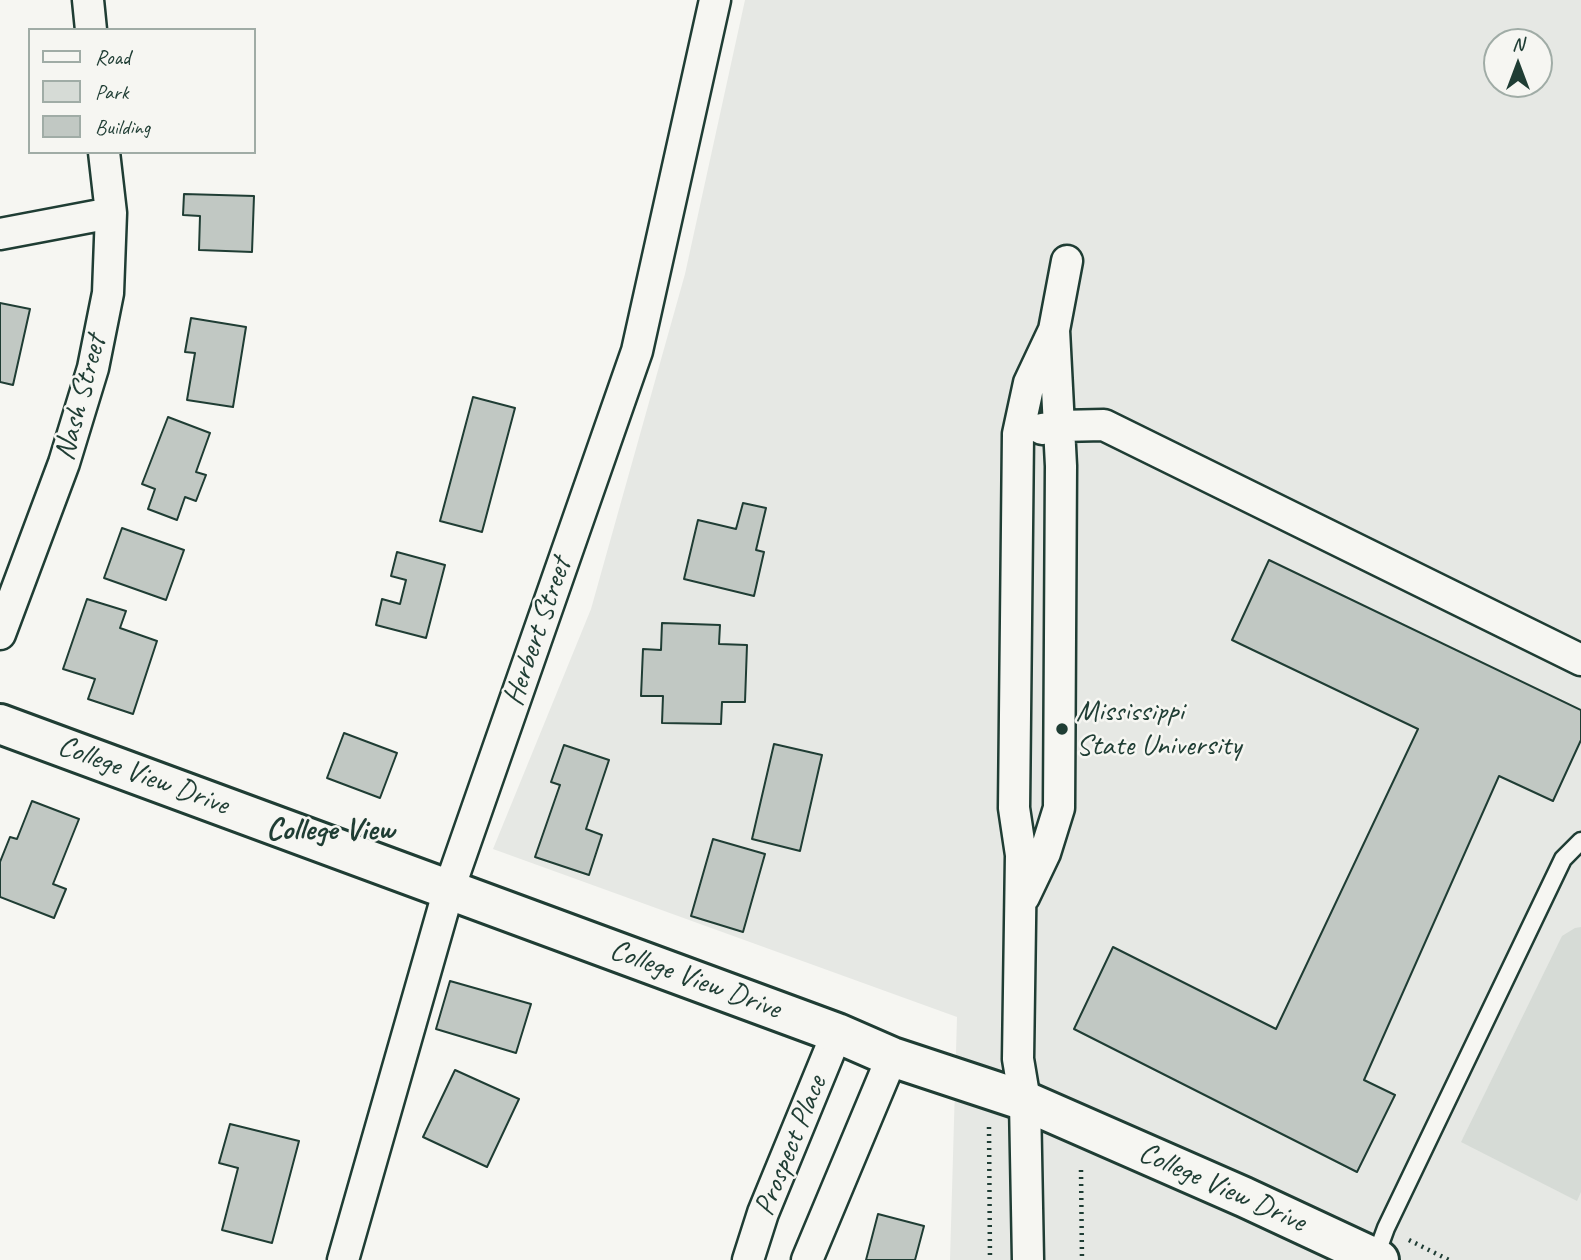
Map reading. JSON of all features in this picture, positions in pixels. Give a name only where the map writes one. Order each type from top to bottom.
[{"type":"street","points":[[88,0],[91,28]]},
{"type":"street","name":"Herbert Street","points":[[343,1260],[449,889],[636,351],[715,0]]},
{"type":"street","name":"Nash Street","points":[[0,634],[64,463],[93,368],[108,293],[111,214],[104,154]]},
{"type":"street","points":[[0,234],[111,214]]},
{"type":"street","points":[[1019,907],[1045,853],[1059,808],[1061,466],[1054,330],[1067,261]]},
{"type":"street","points":[[1028,1260],[1025,1101],[1018,1059],[1021,855],[1014,808],[1017,434],[1030,383],[1054,330]]},
{"type":"street","points":[[1017,434],[1059,426],[1104,425],[1581,660]]},
{"type":"street","name":"College View Drive","points":[[0,724],[836,1033],[892,1058],[1025,1101],[1377,1259]]},
{"type":"street","name":"Prospect Place","points":[[748,1260],[763,1213],[836,1033]]},
{"type":"street","name":"Prospect Place","points":[[807,1260],[892,1058]]},
{"type":"lane","points":[[1377,1259],[1397,1204],[1563,859],[1581,841]]},
{"type":"path","points":[[989,1127],[990,1260]]},
{"type":"path","points":[[1081,1170],[1082,1260]]},
{"type":"shaded area","name":"Mississippi State University","points":[[745,0],[1581,0],[1581,1260],[950,1260],[957,1017],[493,849],[591,609],[685,274]]},
{"type":"green space","points":[[1581,927],[1581,1192],[1577,1201],[1461,1142],[1562,936]]},
{"type":"building","points":[[184,194],[254,196],[252,252],[199,250],[200,216],[183,215]]},
{"type":"building","points":[[0,303],[30,309],[13,385],[0,382]]},
{"type":"building","points":[[191,318],[246,327],[233,407],[187,400],[195,353],[185,352]]},
{"type":"building","points":[[473,397],[515,408],[482,532],[440,521]]},
{"type":"building","points":[[168,417],[210,433],[196,472],[206,475],[196,501],[185,497],[177,520],[148,509],[155,489],[142,484]]},
{"type":"building","points":[[743,503],[766,508],[756,550],[764,552],[754,596],[684,579],[698,520],[736,529]]},
{"type":"building","points":[[122,528],[184,550],[166,600],[104,578]]},
{"type":"building","points":[[397,552],[445,565],[426,638],[376,625],[382,599],[400,604],[406,580],[391,576]]},
{"type":"building","points":[[1269,560],[1581,710],[1581,740],[1553,801],[1499,776],[1364,1080],[1395,1095],[1357,1172],[1074,1029],[1113,947],[1276,1029],[1418,729],[1232,640]]},
{"type":"building","points":[[87,599],[126,611],[120,628],[157,641],[133,714],[88,699],[95,679],[63,669]]},
{"type":"building","points":[[662,623],[720,625],[719,644],[747,645],[745,702],[722,702],[721,724],[662,723],[663,696],[641,696],[643,649],[661,650]]},
{"type":"building","points":[[344,733],[397,753],[380,798],[327,778]]},
{"type":"building","points":[[774,744],[822,755],[800,851],[752,839]]},
{"type":"building","points":[[564,745],[609,760],[586,829],[602,835],[589,875],[535,857],[560,785],[551,782]]},
{"type":"building","points":[[32,801],[79,819],[53,884],[66,889],[54,918],[0,897],[0,862],[10,837],[17,839]]},
{"type":"building","points":[[713,839],[765,854],[743,932],[691,916]]},
{"type":"building","points":[[450,981],[531,1004],[516,1053],[436,1029]]},
{"type":"building","points":[[455,1070],[519,1099],[487,1167],[423,1137]]},
{"type":"building","points":[[230,1124],[299,1141],[272,1243],[222,1230],[238,1168],[219,1163]]},
{"type":"building","points":[[878,1214],[924,1226],[915,1260],[866,1260]]},
{"type":"place","name":"Mississippi State University","points":[[1062,729]]},
{"type":"district","name":"College View","points":[[330,831]]}]
